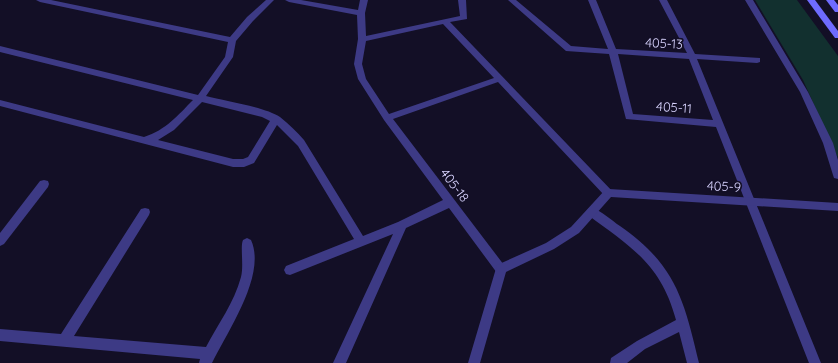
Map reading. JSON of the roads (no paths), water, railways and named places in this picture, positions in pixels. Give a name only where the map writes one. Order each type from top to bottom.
[{"type":"main road","points":[[811,0],[838,36]]},
{"type":"main road","points":[[830,0],[838,10]]},
{"type":"street","points":[[40,0],[232,40]]},
{"type":"street","points":[[144,140],[159,136],[171,128],[200,98],[229,57],[232,40],[250,19],[270,0]]},
{"type":"street","points":[[289,0],[362,12]]},
{"type":"street","name":"405-18","points":[[364,0],[362,12],[362,39],[358,64],[362,79],[387,118],[501,269]]},
{"type":"street","points":[[362,39],[464,17],[462,0]]},
{"type":"street","name":"405-13","points":[[512,0],[569,49],[757,60]]},
{"type":"street","points":[[592,0],[613,52]]},
{"type":"street","points":[[663,0],[692,56],[815,363]]},
{"type":"street","points":[[749,0],[804,92],[828,143],[838,175]]},
{"type":"street","points":[[445,21],[609,193],[575,230],[501,269],[474,363]]},
{"type":"street","points":[[0,49],[264,114],[276,119],[290,129],[301,143],[361,242]]},
{"type":"street","name":"405-11","points":[[613,52],[629,117],[718,124]]},
{"type":"street","points":[[387,118],[499,79]]},
{"type":"street","points":[[0,103],[233,164],[244,163],[251,160],[276,119]]},
{"type":"street","points":[[0,241],[44,184]]},
{"type":"street","name":"405-9","points":[[609,193],[838,207]]},
{"type":"street","points":[[290,270],[402,225],[450,202]]},
{"type":"street","points":[[64,341],[145,212]]},
{"type":"street","points":[[592,212],[644,251],[663,272],[675,297],[693,363]]},
{"type":"street","points":[[339,363],[402,225]]},
{"type":"street","points":[[0,335],[64,341],[207,359],[236,306],[247,276],[250,256],[247,243]]},
{"type":"street","points":[[616,363],[641,345],[683,322]]}]
